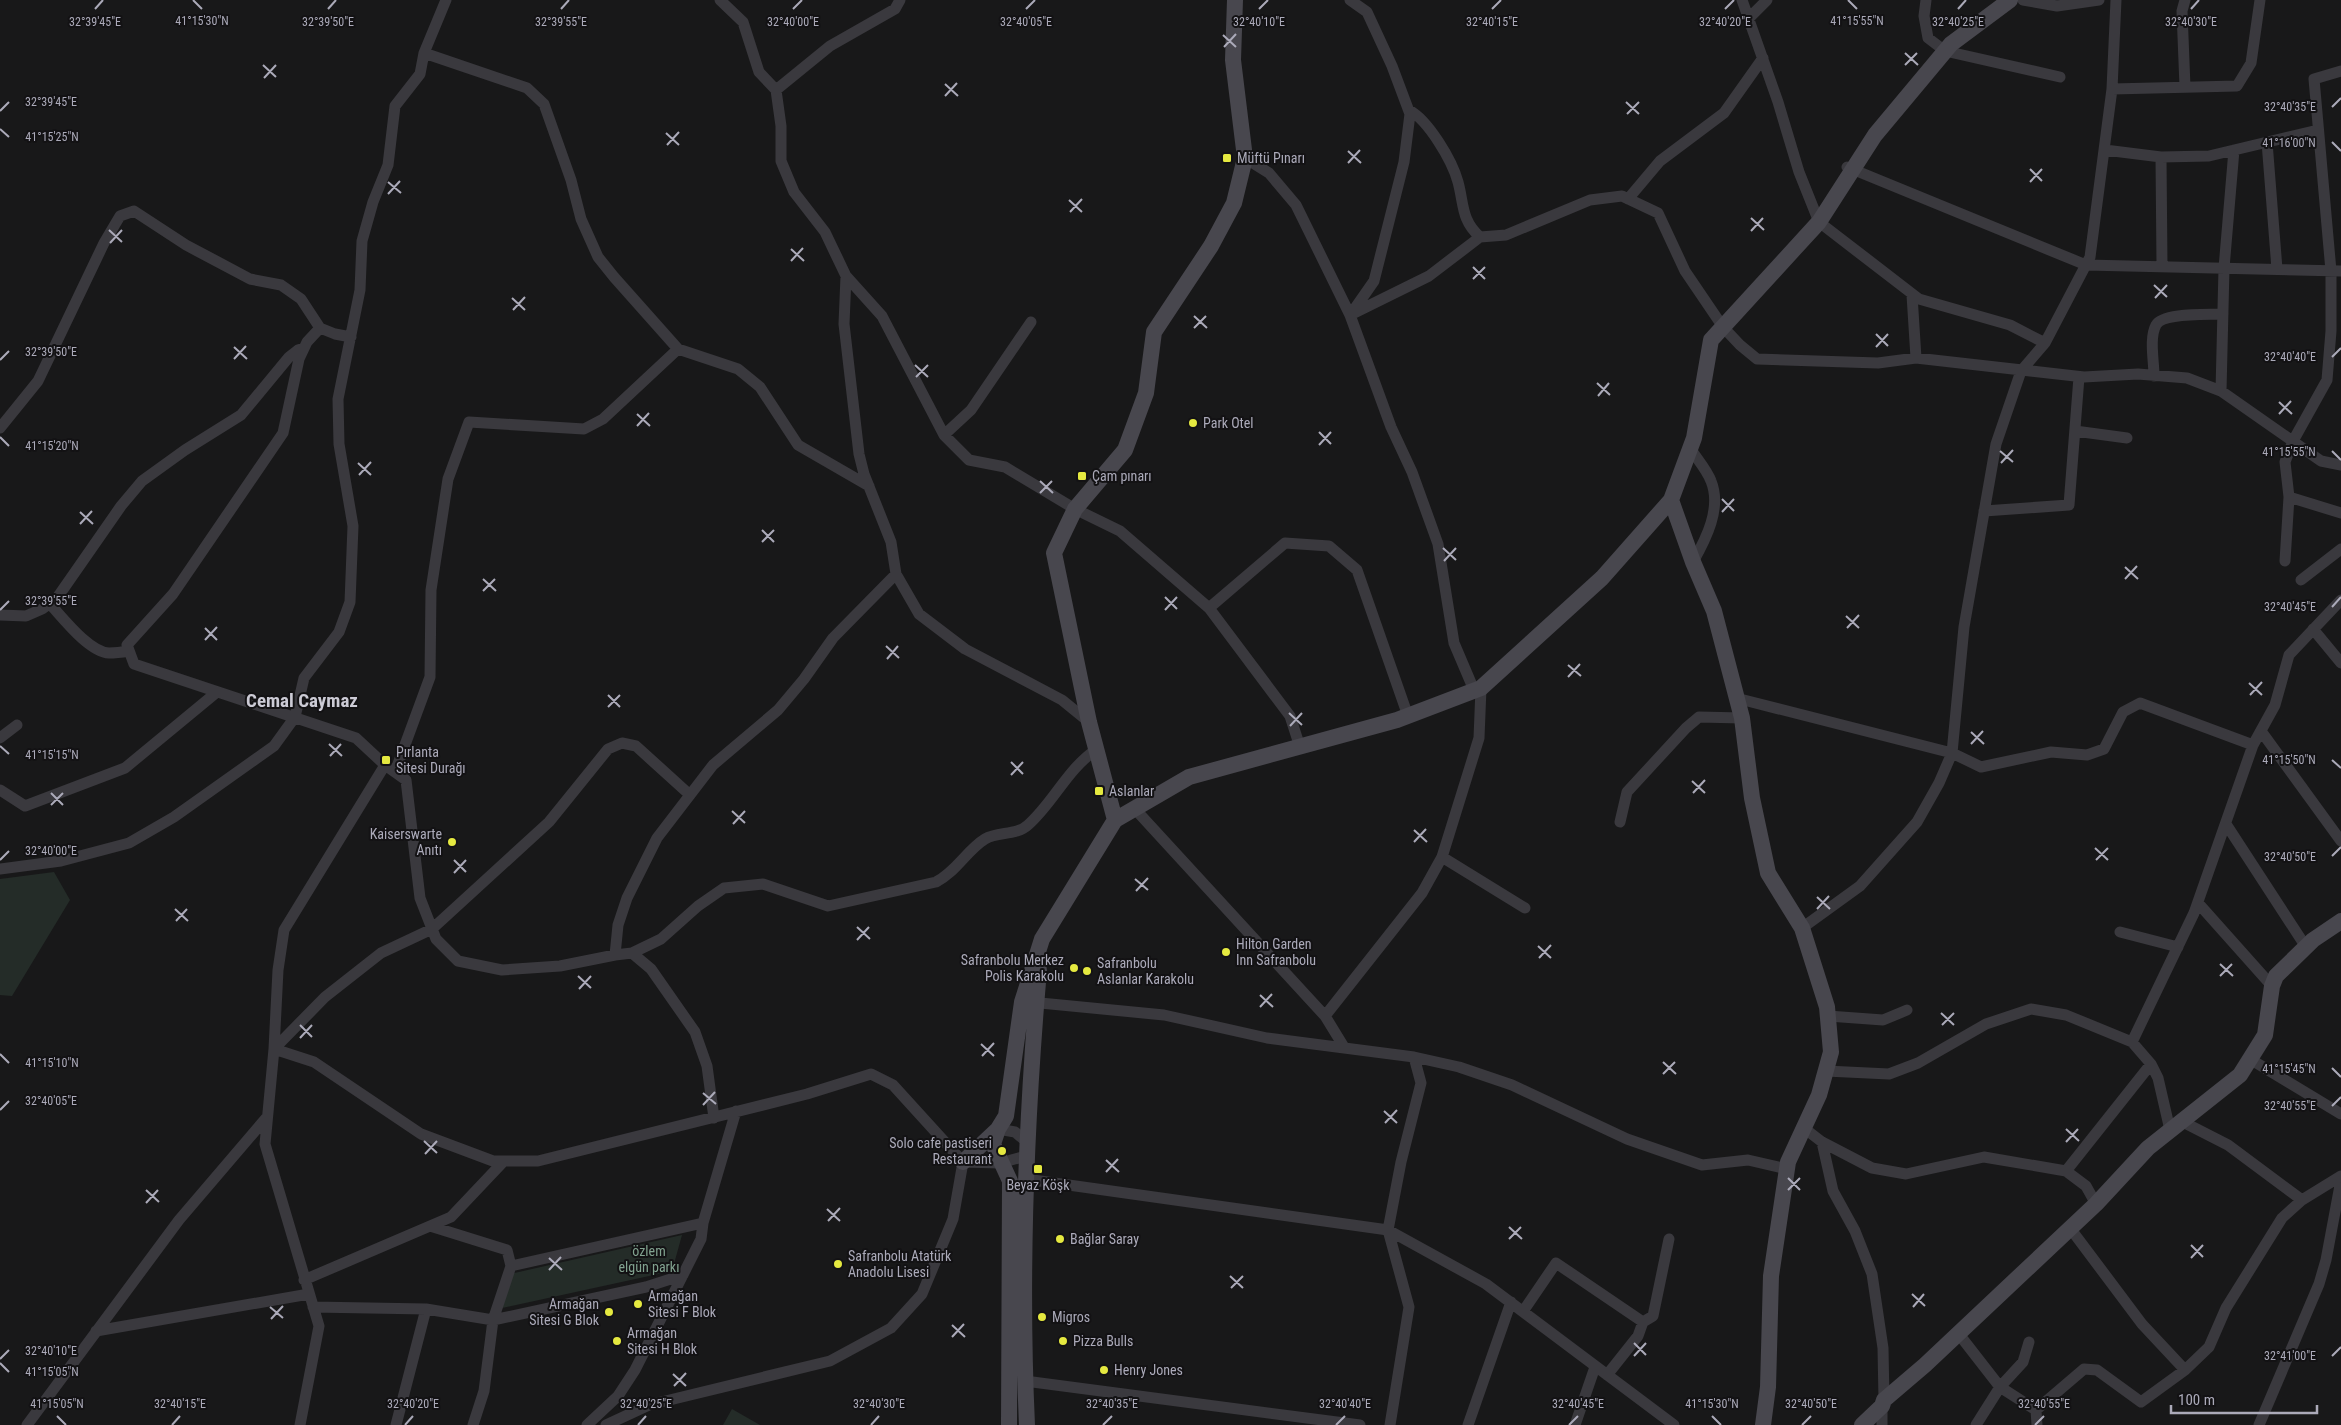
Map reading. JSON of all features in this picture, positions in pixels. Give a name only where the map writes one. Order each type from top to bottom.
[{"type":"street","points":[[0,869],[61,862],[129,843],[174,817],[274,746],[295,718],[304,678],[339,632],[350,602],[353,526],[339,444],[338,399],[360,290],[362,241],[373,202],[388,165],[395,106],[420,74],[424,54],[446,0]]},
{"type":"street","points":[[720,0],[743,22],[759,72],[776,90],[781,126],[781,161],[794,192],[825,232],[846,276],[882,316],[944,435],[969,460],[1005,467],[1075,508],[1120,531],[1209,608],[1290,716],[1300,746]]},
{"type":"street","points":[[776,90],[830,46],[895,9],[900,0]]},
{"type":"street","points":[[1115,820],[1089,722],[1054,553],[1075,508],[1125,450],[1146,393],[1154,332],[1211,246],[1234,203],[1245,158],[1233,60],[1235,0]]},
{"type":"street","points":[[1350,0],[1367,12],[1392,66],[1410,114],[1404,162],[1374,281],[1350,315]]},
{"type":"street","points":[[1742,0],[1750,18],[1799,172],[1819,222],[1919,299],[2010,325],[2045,343]]},
{"type":"street","points":[[1750,18],[1767,0]]},
{"type":"street","points":[[1926,0],[1924,16],[1928,38],[1945,51],[2060,77]]},
{"type":"street","points":[[1008,1425],[1010,1181],[993,1144],[998,1129],[1006,1116],[1042,939],[1115,820],[1189,777],[1408,716],[1477,689],[1602,578],[1671,500],[1694,438],[1711,340],[1819,222],[1850,167],[1951,44],[2010,0]]},
{"type":"street","points":[[2024,0],[2057,6],[2099,0]]},
{"type":"street","points":[[1802,928],[1860,886],[1917,822],[1939,783],[1952,753],[1964,627],[1996,444],[2021,371],[2045,343],[2090,257],[2112,89],[2116,0]]},
{"type":"street","points":[[2185,0],[2182,11],[2185,87]]},
{"type":"street","points":[[2112,89],[2237,86],[2251,63],[2260,0]]},
{"type":"street","points":[[424,54],[527,88],[544,104],[571,180],[581,219],[598,257],[678,349],[738,369],[760,387],[798,445],[869,486]]},
{"type":"street","points":[[1628,199],[1660,162],[1724,112],[1763,58]]},
{"type":"street","points":[[2285,561],[2289,497],[2285,462],[2293,441],[2327,380],[2336,271],[2318,130],[2314,79],[2341,71]]},
{"type":"street","points":[[1408,110],[1416,114],[1426,125],[1447,156],[1458,180],[1467,222],[1480,237]]},
{"type":"street","points":[[2105,150],[2161,156],[2209,156],[2318,130]]},
{"type":"street","points":[[2267,142],[2277,269]]},
{"type":"street","points":[[2221,391],[2224,268],[2234,150]]},
{"type":"street","points":[[2161,156],[2162,266]]},
{"type":"street","points":[[1245,158],[1269,173],[1296,204],[1350,315],[1391,427],[1412,472],[1438,544],[1454,643],[1477,689],[1479,738],[1442,857],[1422,893],[1325,1016]]},
{"type":"street","points":[[1850,167],[2086,265],[2336,271]]},
{"type":"street","points":[[1350,315],[1429,276],[1480,237],[1506,235],[1590,200],[1622,196],[1658,213],[1685,271],[1723,327],[1756,359],[1878,363],[1916,358],[2079,377],[2154,376],[2187,378],[2221,391],[2321,461],[2341,465]]},
{"type":"street","points":[[0,428],[38,380],[104,243],[120,216],[134,211],[186,245],[250,279],[281,285],[301,299],[320,328],[335,334],[351,337]]},
{"type":"street","points":[[846,276],[844,324],[859,454],[869,486],[891,542],[896,574],[919,614],[966,649],[1062,700],[1089,722]]},
{"type":"street","points":[[1912,295],[1916,358]]},
{"type":"street","points":[[2154,376],[2153,335],[2156,325],[2160,320],[2172,316],[2224,314]]},
{"type":"street","points":[[944,435],[971,410],[1031,322]]},
{"type":"street","points":[[320,328],[307,342],[299,359],[282,433],[173,594],[127,645],[134,664],[356,738],[385,765],[406,780],[420,898],[436,939],[458,961],[502,970],[560,966],[615,954],[632,953],[660,939],[698,906],[724,888],[763,884],[828,906],[936,882],[984,840],[1012,833],[1027,826],[1070,772],[1086,756],[1097,749]]},
{"type":"street","points":[[0,615],[26,616],[50,604],[63,591],[121,506],[142,481],[185,450],[241,415],[289,357],[304,348]]},
{"type":"street","points":[[395,772],[430,678],[431,590],[448,479],[469,422],[584,429],[603,419],[678,349]]},
{"type":"street","points":[[1984,511],[2069,505],[2079,377]]},
{"type":"street","points":[[2074,431],[2127,438]]},
{"type":"street","points":[[1690,448],[1711,481],[1716,504],[1706,540],[1694,562]]},
{"type":"street","points":[[2289,497],[2341,512]]},
{"type":"street","points":[[1671,500],[1714,611],[1742,718],[1752,798],[1768,873],[1802,928],[1827,1007],[1832,1052],[1820,1095],[1788,1162],[1770,1276],[1768,1388],[1763,1425]]},
{"type":"street","points":[[1209,608],[1285,543],[1329,546],[1356,570],[1408,716]]},
{"type":"street","points":[[2301,580],[2341,549]]},
{"type":"street","points":[[615,954],[618,925],[627,898],[657,838],[713,765],[778,710],[804,679],[833,638],[896,574]]},
{"type":"street","points":[[2132,1042],[2198,903],[2254,745],[2274,705],[2288,655],[2341,600]]},
{"type":"street","points":[[50,604],[81,637],[101,651],[109,653],[129,651]]},
{"type":"street","points":[[2313,629],[2341,663]]},
{"type":"street","points":[[0,790],[25,806],[125,768],[217,692]]},
{"type":"street","points":[[1736,698],[1952,753],[1981,767],[2051,752],[2087,755],[2104,749],[2123,712],[2140,703],[2254,745]]},
{"type":"street","points":[[1620,822],[1627,792],[1686,728],[1699,717],[1742,718]]},
{"type":"street","points":[[0,738],[17,725]]},
{"type":"street","points":[[2261,730],[2341,841]]},
{"type":"street","points":[[274,1049],[325,998],[381,953],[432,929],[549,822],[608,749],[622,743],[636,746],[690,796]]},
{"type":"street","points":[[300,1425],[319,1326],[265,1144],[274,1049],[278,970],[284,930],[385,765]]},
{"type":"street","points":[[1135,809],[1325,1016],[1344,1047]]},
{"type":"street","points":[[2226,824],[2306,947]]},
{"type":"street","points":[[1442,857],[1525,908]]},
{"type":"street","points":[[0,862],[21,866]]},
{"type":"street","points":[[2198,903],[2272,986]]},
{"type":"street","points":[[1862,1425],[1883,1403],[2096,1204],[2148,1148],[2240,1075],[2265,1035],[2272,986],[2276,976],[2306,947],[2341,921]]},
{"type":"street","points":[[2120,932],[2178,947]]},
{"type":"street","points":[[632,953],[651,969],[695,1032],[708,1066],[714,1118]]},
{"type":"street","points":[[1030,1002],[1164,1015],[1267,1038],[1414,1057],[1459,1067],[1512,1085],[1627,1139],[1702,1165],[1748,1160],[1787,1170]]},
{"type":"street","points":[[1027,1425],[1025,1381],[1026,1179],[1030,1002]]},
{"type":"street","points":[[1826,1071],[1889,1074],[1918,1063],[1986,1024],[2031,1009],[2066,1015],[2132,1042],[2151,1064],[2176,1126],[2228,1145],[2302,1200]]},
{"type":"street","points":[[1828,1016],[1882,1020],[1907,1010]]},
{"type":"street","points":[[274,1049],[314,1062],[421,1134],[492,1161],[538,1161],[807,1094],[871,1074],[893,1085],[963,1162],[1000,1162],[1027,1149]]},
{"type":"street","points":[[1390,1425],[1409,1306],[1388,1230],[1401,1162],[1421,1083],[1414,1057]]},
{"type":"street","points":[[2250,1059],[2341,1114]]},
{"type":"street","points":[[2066,1171],[2151,1064]]},
{"type":"street","points":[[587,1425],[618,1396],[635,1370],[701,1239],[736,1111]]},
{"type":"street","points":[[27,1425],[179,1220],[268,1117]]},
{"type":"street","points":[[1804,1128],[1822,1142],[1872,1168],[1906,1174],[1984,1158],[2066,1171],[2086,1186],[2096,1204]]},
{"type":"street","points":[[998,1129],[1015,1132],[1027,1149]]},
{"type":"street","points":[[606,1425],[649,1405],[830,1360],[891,1328],[922,1294],[953,1219],[963,1162],[998,1129]]},
{"type":"street","points":[[1822,1142],[1833,1191],[1854,1231],[1872,1274],[1883,1348],[1882,1425]]},
{"type":"street","points":[[304,1280],[451,1217],[504,1161]]},
{"type":"street","points":[[2036,1410],[2084,1369],[2097,1370],[2140,1402],[2185,1370],[2209,1347],[2226,1308],[2282,1218],[2302,1200],[2341,1176]]},
{"type":"street","points":[[1026,1179],[1388,1230],[1486,1284],[1524,1310],[1674,1425]]},
{"type":"street","points":[[2260,1425],[2319,1284],[2326,1260],[2341,1180]]},
{"type":"street","points":[[511,1266],[704,1224]]},
{"type":"street","points":[[430,1226],[507,1250],[511,1266],[493,1320],[484,1391],[473,1425]]},
{"type":"street","points":[[2070,1228],[2142,1324],[2185,1370]]},
{"type":"street","points":[[1607,1375],[1638,1336],[1643,1322],[1653,1316],[1669,1239]]},
{"type":"street","points":[[1524,1310],[1556,1263],[1643,1322]]},
{"type":"street","points":[[313,1307],[426,1309],[493,1320],[639,1288],[683,1275]]},
{"type":"street","points":[[96,1331],[309,1294]]},
{"type":"street","points":[[1468,1425],[1511,1302]]},
{"type":"street","points":[[396,1425],[426,1309]]},
{"type":"street","points":[[1958,1334],[2000,1387],[2036,1410]]},
{"type":"street","points":[[1976,1425],[2000,1387],[2023,1362],[2029,1342]]},
{"type":"street","points":[[1576,1425],[1595,1366]]},
{"type":"street","points":[[1025,1381],[1360,1425]]},
{"type":"street","points":[[2036,1410],[2037,1425]]},
{"type":"green space","points":[[54,872],[70,900],[12,996],[0,995],[0,879]]},
{"type":"green space","name":"özlem elgün parkı","points":[[682,1235],[672,1271],[502,1308],[510,1274]]},
{"type":"green space","points":[[732,1409],[760,1425],[723,1425]]},
{"type":"place","name":"Müftü Pınarı","points":[[1227,158]]},
{"type":"place","name":"Park Otel","points":[[1193,423]]},
{"type":"place","name":"Çam pınarı","points":[[1082,476]]},
{"type":"place","name":"Pırlanta Sitesi Durağı","points":[[386,760]]},
{"type":"place","name":"Aslanlar","points":[[1099,791]]},
{"type":"place","name":"Kaiserswarte Anıtı","points":[[452,842]]},
{"type":"place","name":"Hilton Garden Inn Safranbolu","points":[[1226,952]]},
{"type":"place","name":"Safranbolu Merkez Polis Karakolu","points":[[1074,968]]},
{"type":"place","name":"Safranbolu Aslanlar Karakolu","points":[[1087,971]]},
{"type":"place","name":"Solo cafe pastiseri Restaurant","points":[[1002,1151]]},
{"type":"place","name":"Beyaz Köşk","points":[[1038,1169]]},
{"type":"place","name":"Bağlar Saray","points":[[1060,1239]]},
{"type":"place","name":"Safranbolu Atatürk Anadolu Lisesi","points":[[838,1264]]},
{"type":"place","name":"Armağan Sitesi F Blok","points":[[638,1304]]},
{"type":"place","name":"Armağan Sitesi G Blok","points":[[609,1312]]},
{"type":"place","name":"Migros","points":[[1042,1317]]},
{"type":"place","name":"Armağan Sitesi H Blok","points":[[617,1341]]},
{"type":"place","name":"Pizza Bulls","points":[[1063,1341]]},
{"type":"place","name":"Henry Jones","points":[[1104,1370]]},
{"type":"district","name":"Cemal Caymaz","points":[[302,700]]}]
